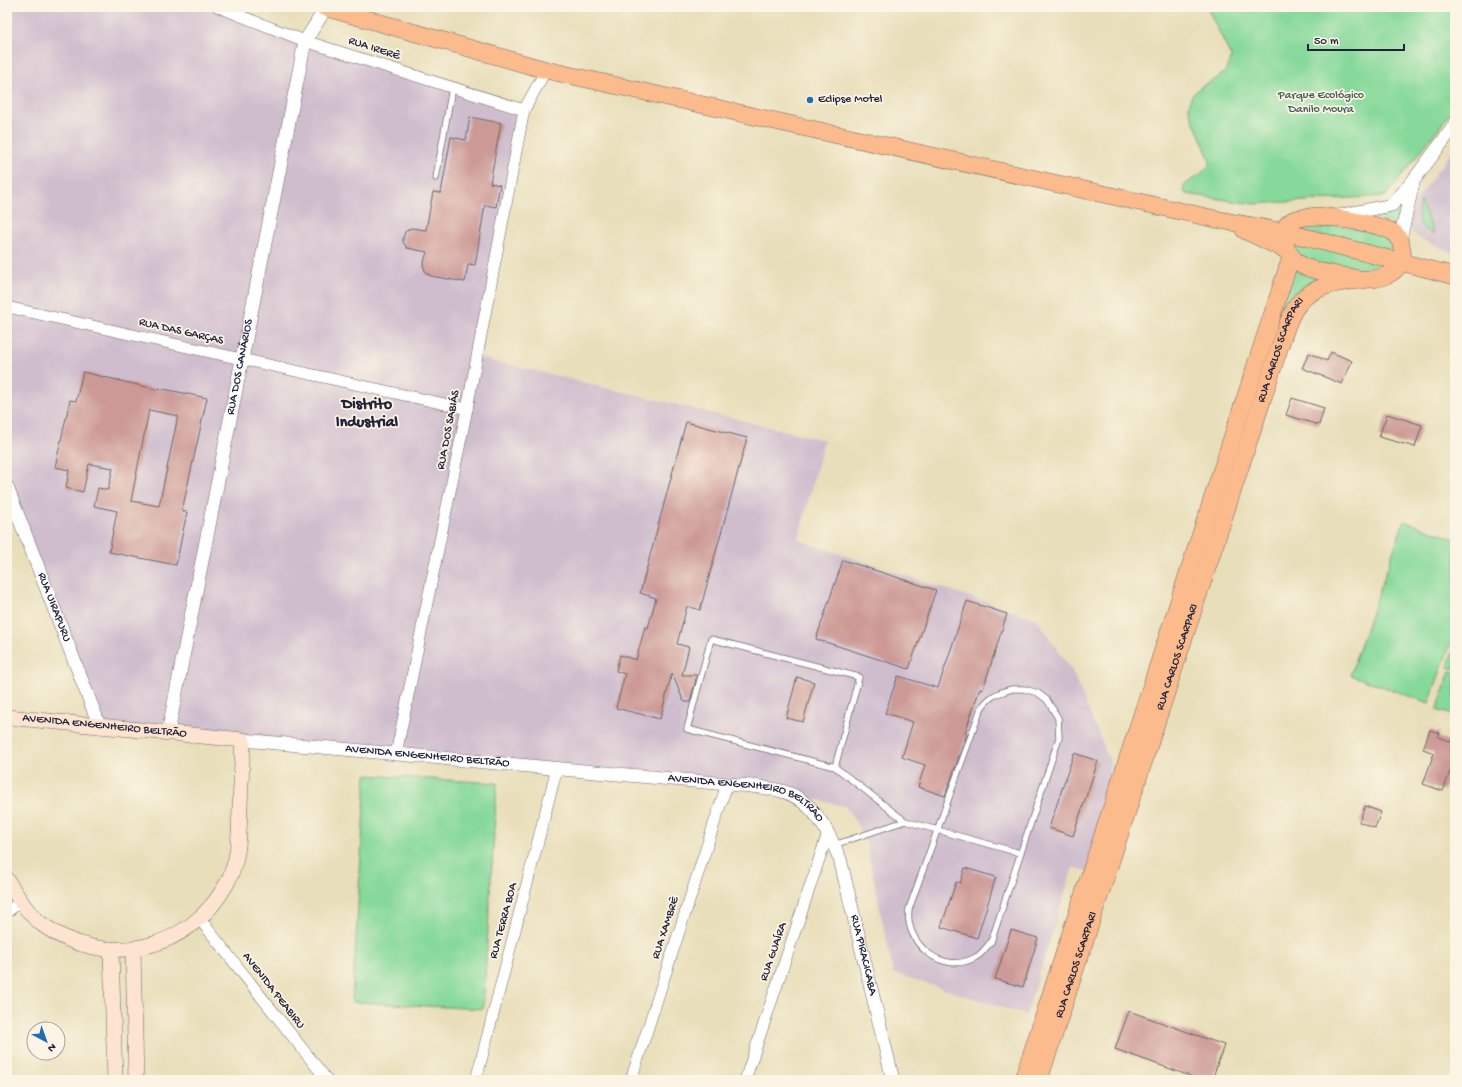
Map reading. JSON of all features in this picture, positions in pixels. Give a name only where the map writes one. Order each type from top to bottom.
[{"type":"main road","points":[[325,7],[546,70],[1220,220],[1399,254],[1455,276]]},
{"type":"main road","points":[[1220,220],[1302,218],[1317,216],[1332,217],[1386,228],[1395,233],[1399,254]]},
{"type":"main road","points":[[1289,254],[1283,240],[1287,225],[1302,218]]},
{"type":"main road","points":[[1220,220],[1289,254],[1301,266],[1322,272],[1363,280]]},
{"type":"main road","name":"RUA CARLOS SCARPARI","points":[[1033,1076],[1254,371],[1289,254]]},
{"type":"main road","points":[[1399,254],[1455,276]]},
{"type":"main road","name":"RUA CARLOS SCARPARI","points":[[1033,1076],[1293,311],[1302,300],[1311,293],[1336,283],[1373,280],[1385,276],[1399,254]]},
{"type":"main road","points":[[1254,371],[1270,376]]},
{"type":"main road","name":"AVENIDA ENGENHEIRO BELTRÃO","points":[[7,720],[100,726],[243,740]]},
{"type":"main road","points":[[7,880],[20,902],[42,924],[69,940],[98,949],[133,949],[159,943],[187,929],[210,908],[228,883],[238,854],[243,740]]},
{"type":"main road","points":[[111,949],[115,1080]]},
{"type":"main road","points":[[133,949],[136,1080]]},
{"type":"street","name":"RUA IRERÊ","points":[[218,7],[305,41],[524,110]]},
{"type":"street","name":"RUA DOS CANÁRIOS","points":[[168,733],[305,41],[325,7]]},
{"type":"street","name":"RUA DOS SABIÁS","points":[[396,754],[467,409],[524,110],[546,70]]},
{"type":"street","points":[[1332,217],[1392,205],[1413,181],[1455,125]]},
{"type":"street","points":[[1399,254],[1413,181]]},
{"type":"street","name":"RUA DAS GARÇAS","points":[[7,307],[467,409]]},
{"type":"street","name":"RUA UIRAPURU","points":[[7,487],[100,726]]},
{"type":"street","name":"AVENIDA ENGENHEIRO BELTRÃO","points":[[243,740],[773,789],[786,792],[806,804],[814,812],[828,833]]},
{"type":"street","name":"RUA TERRA BOA","points":[[476,1080],[557,768]]},
{"type":"street","name":"RUA XAMBRÊ","points":[[631,1080],[726,784]]},
{"type":"street","name":"RUA PIRACICABA","points":[[828,833],[840,859],[893,1080]]},
{"type":"street","name":"RUA GUAÍRA","points":[[745,1080],[828,833]]},
{"type":"street","points":[[7,912],[20,902]]},
{"type":"street","name":"AVENIDA PEABIRU","points":[[199,918],[327,1080]]},
{"type":"lane","points":[[436,178],[452,88]]},
{"type":"lane","points":[[836,767],[859,677],[711,639],[687,729],[836,767],[905,821],[1020,853]]},
{"type":"lane","points":[[1012,689],[1024,689],[1038,693],[1047,700],[1058,718],[1060,728],[1059,738],[994,935],[988,946],[977,957],[966,961],[946,962],[934,958],[925,952],[917,941],[909,922],[909,909],[938,830],[980,711],[984,704],[990,697],[999,692],[1012,689]]},
{"type":"lane","points":[[834,845],[905,821]]},
{"type":"shaded area","points":[[7,7],[218,7],[524,110],[477,357],[824,440],[798,540],[1037,619],[1072,671],[1110,761],[1098,874],[1073,867],[1026,1015],[893,973],[867,846],[857,824],[844,806],[773,789],[100,727],[7,487]]},
{"type":"shaded area","points":[[1455,147],[1455,254],[1420,239],[1409,225],[1415,202]]},
{"type":"green space","name":"Parque Ecológico Danilo Moura","points":[[1207,7],[1455,7],[1455,107],[1386,196],[1253,204],[1187,194],[1184,192],[1184,186],[1202,173],[1210,163],[1189,110],[1190,100],[1195,92],[1201,87],[1223,73],[1229,66],[1231,56]]},
{"type":"green space","points":[[1421,201],[1434,234],[1424,228],[1419,221],[1418,212]]},
{"type":"green space","points":[[1406,203],[1400,226],[1369,216],[1387,211]]},
{"type":"green space","points":[[1315,220],[1384,235],[1390,238],[1397,254],[1294,229]]},
{"type":"green space","points":[[1289,237],[1390,261],[1381,271],[1374,274],[1299,261]]},
{"type":"green space","points":[[1292,269],[1327,277],[1306,284],[1292,294],[1268,367],[1263,366]]},
{"type":"green space","points":[[1404,521],[1455,539],[1455,631],[1429,703],[1350,675]]},
{"type":"green space","points":[[1455,645],[1455,669],[1448,667]]},
{"type":"green space","points":[[1450,671],[1455,673],[1455,716],[1437,710]]},
{"type":"green space","points":[[366,775],[497,783],[483,1009],[352,1002]]},
{"type":"building","points":[[470,117],[501,123],[490,183],[500,185],[496,207],[485,205],[475,265],[468,264],[465,282],[431,276],[426,273],[423,265],[427,252],[407,248],[403,242],[403,238],[405,232],[411,228],[426,230],[433,192],[441,193],[451,137],[466,140]]},
{"type":"building","points":[[1331,352],[1352,361],[1342,384],[1302,368],[1309,353],[1327,361]]},
{"type":"building","points":[[83,372],[159,390],[159,388],[207,398],[182,511],[187,512],[176,565],[109,552],[117,511],[94,506],[98,488],[108,490],[113,468],[89,464],[83,492],[66,488],[69,470],[55,467],[70,400],[76,401]],"holes":[[[149,410],[178,416],[159,506],[131,501]]]},
{"type":"building","points":[[1292,398],[1324,408],[1319,425],[1286,415]]},
{"type":"building","points":[[1387,414],[1422,425],[1415,447],[1379,437]]},
{"type":"building","points":[[686,422],[747,438],[700,610],[687,606],[677,644],[689,647],[682,675],[697,675],[690,702],[685,702],[683,700],[672,673],[660,719],[616,708],[625,674],[616,671],[620,655],[636,660],[645,627],[648,628],[656,598],[640,593]]},
{"type":"building","points":[[843,560],[936,590],[909,669],[816,639]]},
{"type":"building","points":[[967,601],[1007,614],[983,689],[980,688],[965,733],[967,734],[945,796],[918,787],[925,765],[902,757],[913,722],[885,713],[898,676],[938,688]]},
{"type":"building","points":[[797,677],[814,682],[803,722],[786,718]]},
{"type":"building","points":[[1430,730],[1440,733],[1438,737],[1455,743],[1455,758],[1443,791],[1423,784],[1434,753],[1423,749]]},
{"type":"building","points":[[1074,753],[1098,761],[1073,836],[1049,828]]},
{"type":"building","points":[[1365,806],[1381,812],[1375,828],[1359,822]]},
{"type":"building","points":[[965,868],[996,877],[977,938],[941,927],[956,882],[960,883]]},
{"type":"building","points":[[1011,930],[1038,938],[1023,987],[995,979]]},
{"type":"building","points":[[1129,1011],[1224,1045],[1212,1080],[1201,1080],[1115,1049]]},
{"type":"place","name":"Eclipse Motel","points":[[810,100]]},
{"type":"district","name":"Distrito Industrial","points":[[367,414]]}]
